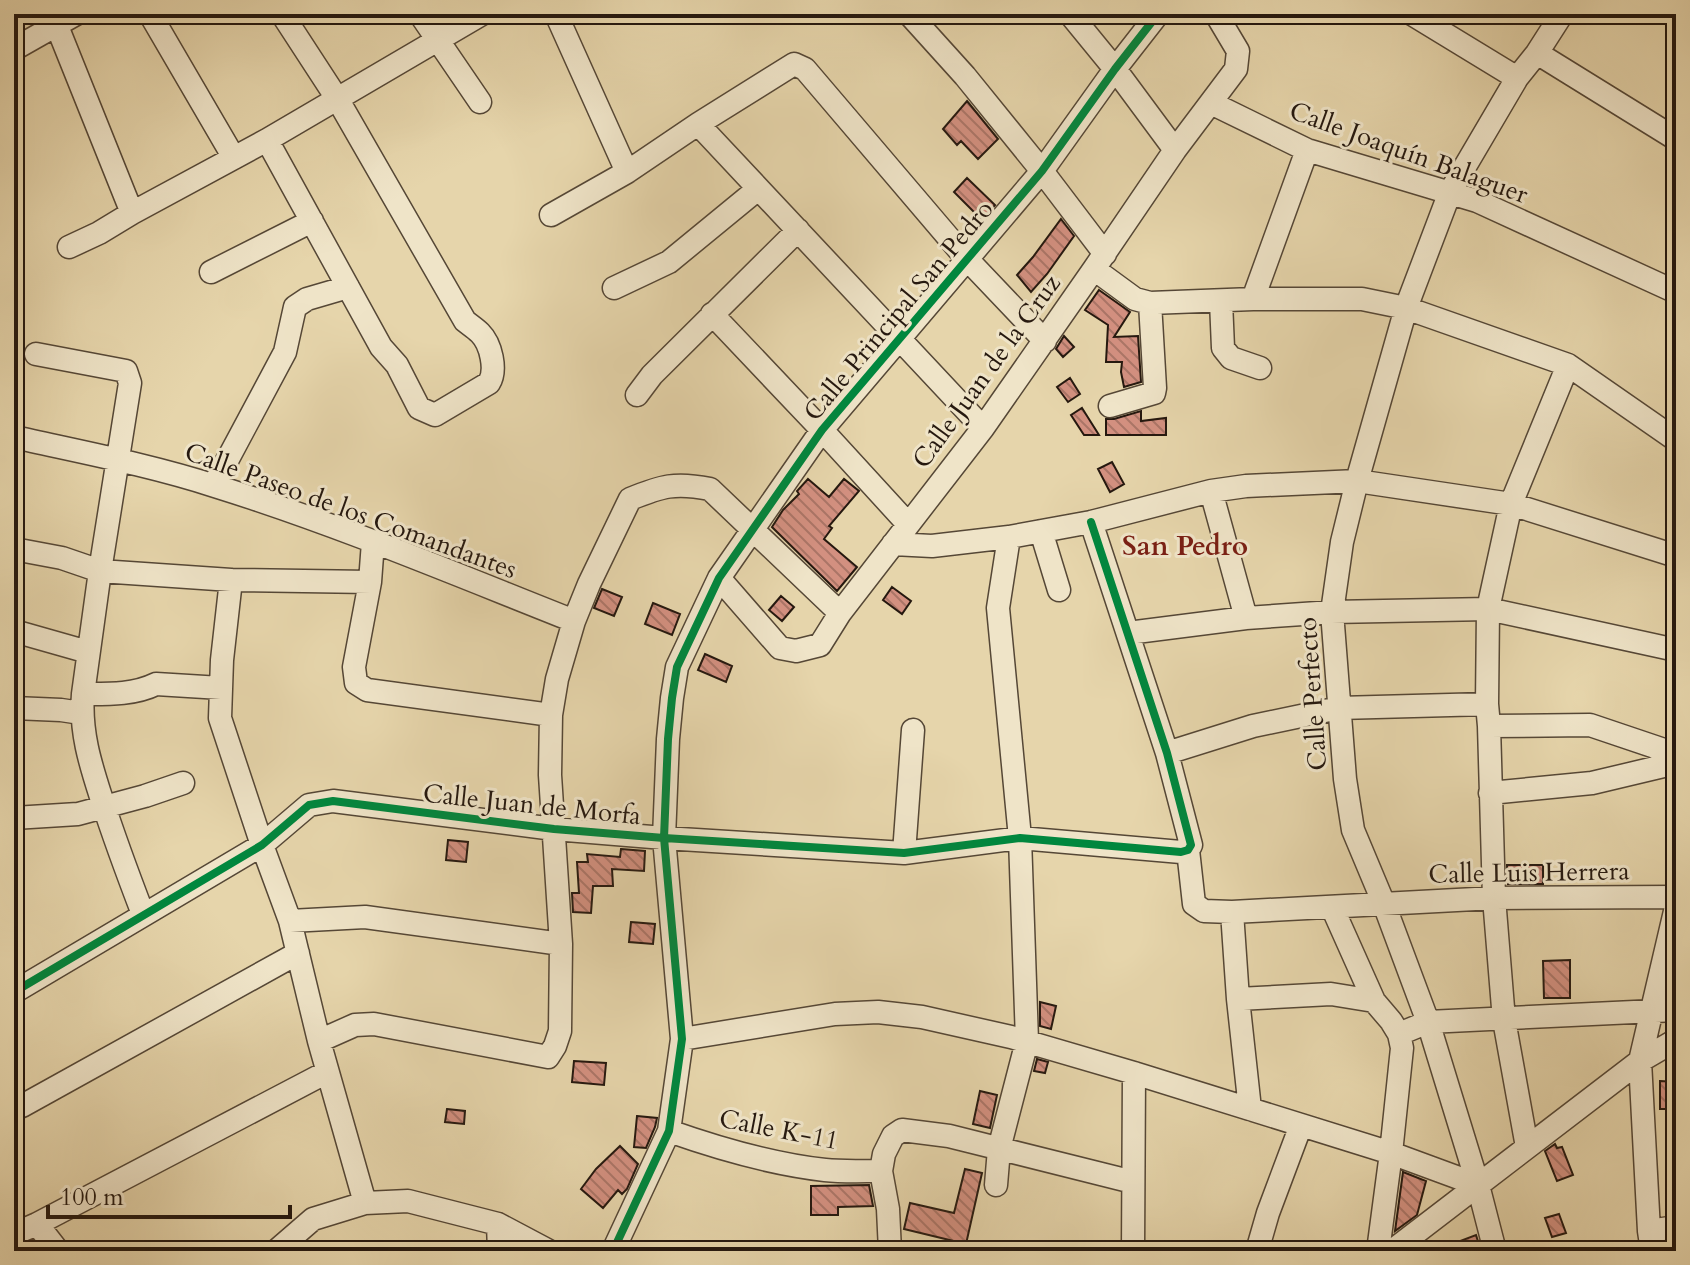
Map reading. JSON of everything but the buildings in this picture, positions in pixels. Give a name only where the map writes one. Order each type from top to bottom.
[{"type":"street","points":[[150,14],[234,158]]},
{"type":"street","points":[[267,140],[381,347],[397,365],[419,408],[435,415],[489,383],[492,378],[491,355],[485,339],[465,321],[338,100],[282,14]]},
{"type":"street","points":[[420,14],[480,102]]},
{"type":"street","points":[[69,247],[338,100],[482,14]]},
{"type":"street","points":[[556,14],[627,172]]},
{"type":"street","points":[[909,14],[965,76],[1042,171],[1100,261],[1135,299],[1150,303],[1362,299],[1406,308],[1568,365],[1676,440]]},
{"type":"street","points":[[1070,14],[1175,150]]},
{"type":"street","name":"Calle Principal San Pedro","points":[[613,1251],[669,1131],[682,1039],[664,838],[668,739],[677,667],[719,578],[822,430],[1042,171],[1158,14]]},
{"type":"street","name":"Calle Juan de la Cruz","points":[[719,578],[780,648],[796,651],[820,645],[840,613],[983,428],[1175,150],[1236,69],[1238,51],[1216,14]]},
{"type":"street","points":[[1412,14],[1517,78]]},
{"type":"street","name":"Calle Perfecto","points":[[1495,1251],[1428,1022],[1353,830],[1345,779],[1332,612],[1342,542],[1357,481],[1406,308],[1450,192],[1517,78],[1562,14]]},
{"type":"street","points":[[16,48],[67,20],[132,213]]},
{"type":"street","points":[[1537,53],[1676,139]]},
{"type":"street","points":[[551,215],[627,172],[794,64],[805,69],[966,258],[1045,341]]},
{"type":"street","name":"Calle Joaquín Balaguer","points":[[1211,103],[1307,150],[1477,201],[1676,292]]},
{"type":"street","points":[[698,124],[983,428]]},
{"type":"street","points":[[1253,299],[1307,150]]},
{"type":"street","points":[[614,288],[669,262],[758,189]]},
{"type":"street","points":[[211,272],[312,221]]},
{"type":"street","points":[[637,395],[652,375],[798,230]]},
{"type":"street","points":[[214,485],[285,352],[295,307],[307,299],[348,287]]},
{"type":"street","points":[[1221,301],[1223,348],[1231,358],[1260,368]]},
{"type":"street","points":[[1110,406],[1154,393],[1150,303]]},
{"type":"street","points":[[712,314],[908,524]]},
{"type":"street","points":[[36,354],[126,371],[130,383],[82,704],[85,745],[116,844],[143,914]]},
{"type":"street","points":[[1527,1147],[1504,1020],[1494,898],[1488,609],[1511,504],[1568,365]]},
{"type":"street","name":"Calle Paseo de los Comandantes","points":[[14,437],[214,485],[373,542],[574,621]]},
{"type":"street","points":[[893,544],[932,546],[1009,537],[1091,522],[1211,491],[1246,486],[1357,481],[1511,504],[1676,556]]},
{"type":"street","points":[[319,1041],[355,1025],[374,1024],[548,1057],[555,1046],[560,1031],[561,944],[550,775],[551,715],[557,679],[574,621],[630,499],[659,487],[685,484],[710,489],[840,613]]},
{"type":"street","points":[[1211,491],[1246,618]]},
{"type":"street","points":[[1091,522],[1167,753],[1190,847]]},
{"type":"street","points":[[1041,531],[1059,590]]},
{"type":"street","points":[[996,1185],[999,1149],[1027,1041],[1020,838],[998,608],[1009,537]]},
{"type":"street","points":[[373,542],[370,582],[354,667],[356,683],[367,690],[551,715]]},
{"type":"street","points":[[14,549],[62,558],[100,571],[231,580],[370,582]]},
{"type":"street","points":[[231,580],[220,718],[290,921],[327,1072],[365,1203]]},
{"type":"street","points":[[1128,633],[1246,618],[1332,612],[1488,609],[1676,650]]},
{"type":"street","points":[[14,631],[88,652]]},
{"type":"street","points":[[14,708],[61,710],[156,684],[221,688]]},
{"type":"street","points":[[1167,753],[1253,726],[1339,708],[1488,715],[1590,725],[1676,754]]},
{"type":"street","points":[[904,853],[913,730]]},
{"type":"street","points":[[1490,793],[1592,783],[1676,763]]},
{"type":"street","points":[[14,818],[78,814],[183,783]]},
{"type":"street","name":"Calle Juan de Morfa","points":[[14,992],[262,845],[309,805],[333,801],[554,829],[904,853],[1020,838],[1181,852],[1190,847]]},
{"type":"street","name":"Calle Luis Herrera","points":[[1190,847],[1194,904],[1204,911],[1494,898],[1676,897]]},
{"type":"street","points":[[1332,907],[1374,1001],[1399,1034],[1402,1048],[1378,1251]]},
{"type":"street","points":[[1676,907],[1640,1061],[1650,1241],[1676,1227]]},
{"type":"street","points":[[1232,912],[1250,1109]]},
{"type":"street","points":[[290,921],[365,917],[561,944]]},
{"type":"street","points":[[22,1106],[298,953]]},
{"type":"street","points":[[1238,999],[1331,994],[1374,1001]]},
{"type":"street","points":[[1399,1034],[1428,1022],[1676,1010]]},
{"type":"street","points":[[682,1039],[835,1014],[878,1012],[922,1017],[1027,1041],[1134,1073],[1391,1153],[1478,1185]]},
{"type":"street","points":[[1392,1251],[1640,1061],[1676,1040]]},
{"type":"street","points":[[14,1234],[327,1072]]},
{"type":"street","points":[[1133,1251],[1134,1073]]},
{"type":"street","points":[[1257,1251],[1301,1125]]},
{"type":"street","points":[[890,1251],[888,1209],[881,1171],[888,1145],[893,1136],[902,1130],[949,1136],[1133,1182]]},
{"type":"street","name":"Calle K-11","points":[[669,1131],[720,1149],[773,1161],[827,1170],[881,1171]]},
{"type":"street","points":[[276,1251],[313,1219],[365,1203],[408,1201],[498,1224],[549,1251]]},
{"type":"street","points":[[37,1224],[58,1251]]},
{"type":"street","points":[[498,1224],[499,1251]]},
{"type":"cycle path","points":[[613,1251],[669,1131],[682,1039],[664,838],[668,739],[677,667],[719,578],[822,430],[1042,171],[1158,14]]},
{"type":"cycle path","points":[[14,992],[262,845],[309,805],[333,801],[554,829],[904,853],[1020,838],[1181,852],[1188,850],[1191,845],[1167,753],[1091,522]]},
{"type":"district","name":"San Pedro","points":[[1185,545]]}]
